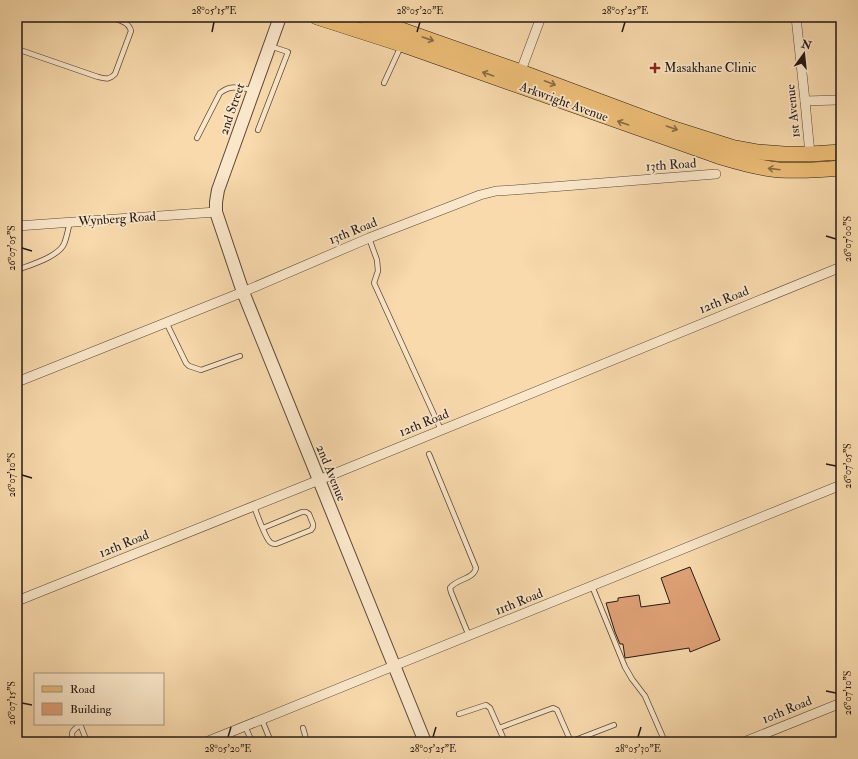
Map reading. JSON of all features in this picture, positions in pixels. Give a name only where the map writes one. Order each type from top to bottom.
[{"type":"main road","name":"Arkwright Avenue","points":[[317,17],[401,44],[519,78],[731,147],[758,152],[810,154]]},
{"type":"main road","name":"Arkwright Avenue","points":[[365,17],[689,146],[740,162],[777,170],[841,168]]},
{"type":"main road","points":[[810,154],[841,152]]},
{"type":"street","name":"2nd Street","points":[[216,212],[218,190],[280,17]]},
{"type":"street","points":[[519,78],[541,17]]},
{"type":"street","name":"1st Avenue","points":[[796,17],[810,154]]},
{"type":"street","points":[[805,101],[837,100]]},
{"type":"street","name":"13th Road","points":[[17,382],[243,292],[369,238],[496,191],[716,174]]},
{"type":"street","name":"Wynberg Road","points":[[17,226],[216,212]]},
{"type":"street","name":"2nd Avenue","points":[[216,212],[243,292],[425,742]]},
{"type":"street","name":"12th Road","points":[[17,601],[319,480],[841,267]]},
{"type":"street","name":"11th Road","points":[[206,742],[841,485]]},
{"type":"street","name":"10th Road","points":[[744,742],[841,703]]},
{"type":"lane","points":[[17,49],[98,77],[111,78],[115,74],[131,31],[130,26],[127,23],[111,17]]},
{"type":"lane","points":[[384,83],[401,44]]},
{"type":"lane","points":[[258,130],[288,52],[270,46]]},
{"type":"lane","points":[[197,138],[220,93],[231,87],[253,90]]},
{"type":"lane","points":[[17,270],[52,256],[58,252],[64,245],[70,222]]},
{"type":"lane","points":[[369,238],[377,260],[378,271],[374,283],[441,430]]},
{"type":"lane","points":[[166,322],[186,363],[189,366],[202,370],[240,356]]},
{"type":"lane","points":[[428,454],[476,568],[475,572],[452,584],[450,588],[469,636]]},
{"type":"lane","points":[[253,506],[268,541],[271,544],[276,544],[311,530],[313,524],[309,514],[302,512],[263,528]]},
{"type":"lane","points":[[592,586],[625,667],[645,696],[665,742]]},
{"type":"lane","points":[[459,714],[486,704],[490,708],[505,742]]},
{"type":"lane","points":[[499,728],[553,708],[557,710],[570,742],[614,725]]},
{"type":"lane","points":[[262,720],[271,742]]},
{"type":"lane","points":[[74,742],[72,732],[79,725]]},
{"type":"lane","points":[[80,725],[87,742]]},
{"type":"lane","points":[[245,726],[252,742]]},
{"type":"lane","points":[[303,728],[307,742]]},
{"type":"building","points":[[690,567],[720,640],[690,652],[689,648],[625,658],[623,644],[620,644],[615,632],[606,603],[618,601],[618,598],[639,595],[641,607],[670,603],[661,578]]},
{"type":"place","name":"Masakhane Clinic","points":[[655,68]]}]
